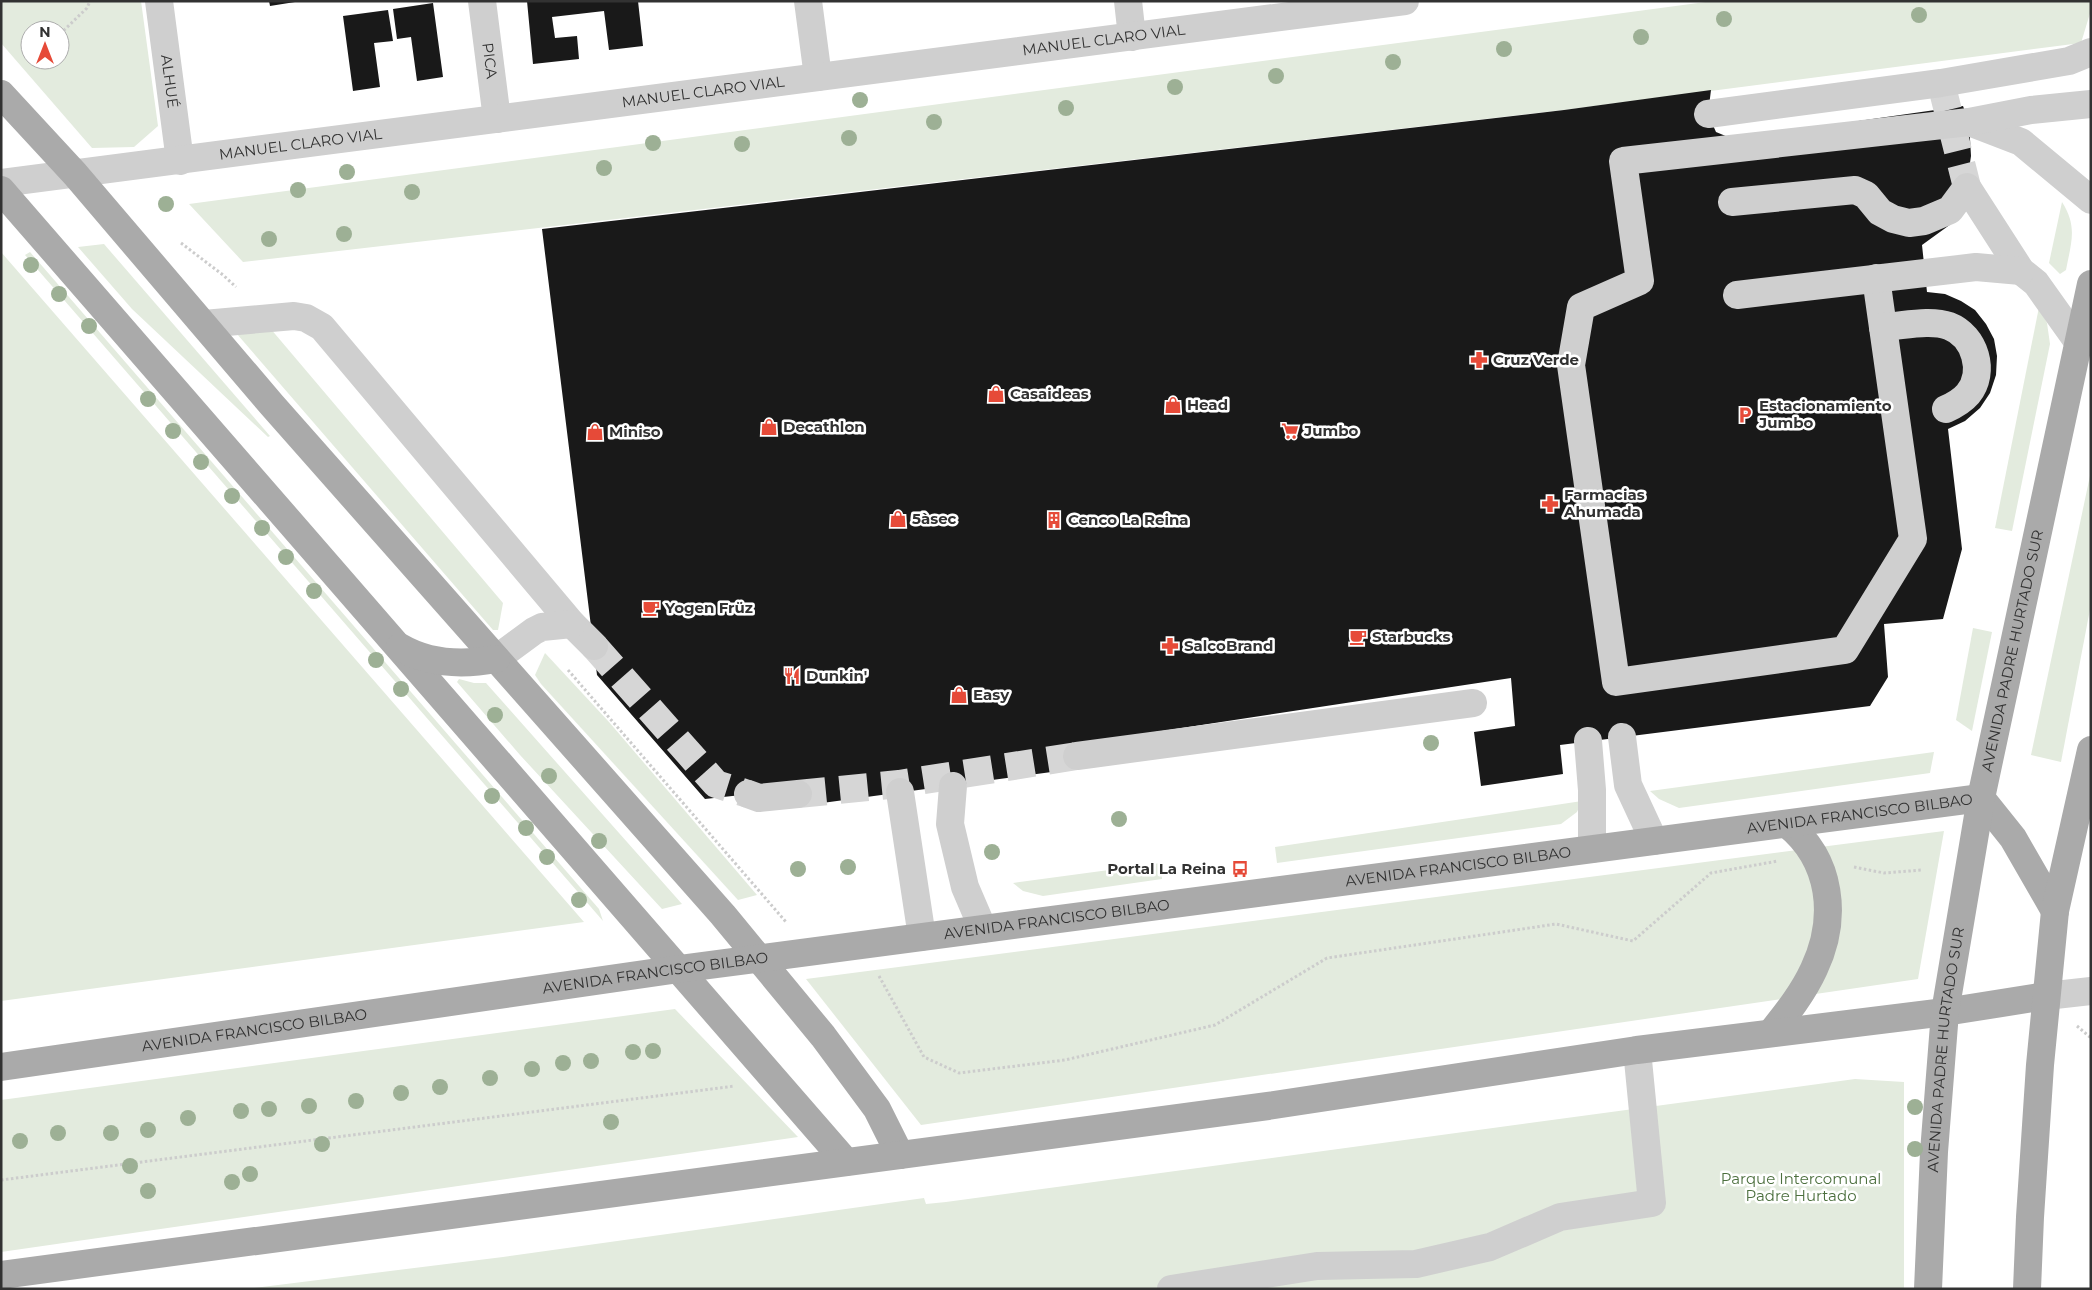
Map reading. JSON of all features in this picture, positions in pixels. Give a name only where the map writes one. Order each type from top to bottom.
[{"type":"main road","points":[[1,94],[75,174],[272,405],[723,915],[823,1036],[877,1109],[900,1155]]},
{"type":"main road","points":[[1,190],[846,1162]]},
{"type":"main road","name":"AVENIDA PADRE HURTADO SUR","points":[[1928,1289],[1934,1152],[1945,1012],[1981,798],[2091,284]]},
{"type":"main road","points":[[395,643],[412,654],[436,660],[461,663],[496,659]]},
{"type":"main road","points":[[2027,1289],[2030,1217],[2046,996],[2055,911],[2091,750]]},
{"type":"main road","name":"AVENIDA FRANCISCO BILBAO","points":[[1,1067],[758,958],[1981,798],[2013,838],[2055,911]]},
{"type":"main road","points":[[1771,1033],[1792,1007],[1814,971],[1823,946],[1828,922],[1828,896],[1815,855],[1802,836],[1787,824]]},
{"type":"main road","points":[[1,1275],[1268,1106],[1637,1050],[1945,1012],[2046,996]]},
{"type":"street","name":"ALHUÉ","points":[[160,1],[180,161]]},
{"type":"street","name":"PICA","points":[[482,1],[497,119]]},
{"type":"street","points":[[808,1],[818,77]]},
{"type":"street","points":[[1128,1],[1132,37]]},
{"type":"street","name":"MANUEL CLARO VIAL","points":[[1,183],[1405,1]]},
{"type":"street","points":[[1708,114],[1941,83],[2069,61],[2091,52]]},
{"type":"street","points":[[1876,278],[1913,539],[1845,650],[1616,682],[1572,365],[1581,307],[1640,281],[1623,161],[1962,122],[2031,110],[2091,104]]},
{"type":"street","points":[[1962,122],[2021,142],[2091,200]]},
{"type":"street","points":[[1732,202],[1855,190],[1866,195],[1880,212],[1893,219],[1909,223],[1924,222],[1944,214],[1960,199],[1967,187],[2021,271],[2036,283],[2078,342]]},
{"type":"street","points":[[1737,295],[1976,267],[2021,271]]},
{"type":"street","points":[[204,324],[300,317],[322,327],[572,624],[594,646]]},
{"type":"street","points":[[1883,327],[1936,324],[1948,326],[1960,332],[1968,342],[1974,353],[1977,365],[1976,380],[1969,392],[1959,403],[1946,409]]},
{"type":"street","points":[[496,659],[542,627],[572,624]]},
{"type":"street","points":[[1077,756],[1473,703]]},
{"type":"street","points":[[1622,737],[1628,785],[1654,841]]},
{"type":"street","points":[[1588,741],[1592,790],[1592,849]]},
{"type":"street","points":[[953,786],[950,824],[965,887],[983,929]]},
{"type":"street","points":[[900,792],[922,937]]},
{"type":"street","points":[[748,794],[759,798],[798,794]]},
{"type":"street","points":[[2046,996],[2091,990]]},
{"type":"street","points":[[1171,1289],[1318,1266],[1416,1264],[1490,1247],[1560,1217],[1652,1202],[1637,1050]]},
{"type":"path","points":[[70,24],[87,8],[90,1]]},
{"type":"path","points":[[178,241],[223,275],[268,318]]},
{"type":"path","points":[[566,668],[810,952]]},
{"type":"path","points":[[862,945],[924,1057],[959,1073],[1065,1060],[1215,1025],[1327,958],[1556,924],[1633,941],[1711,873],[1815,855],[1861,869],[1884,873],[1922,870]]},
{"type":"path","points":[[1,1180],[743,1085]]},
{"type":"green space","points":[[1,1],[141,1],[158,126],[134,147],[92,148],[24,70],[70,70],[70,20],[20,20],[20,65],[1,43]]},
{"type":"green space","points":[[1713,1],[2091,1],[2091,10],[2081,43],[1564,110],[243,262],[189,204]]},
{"type":"green space","points":[[2062,202],[2070,219],[2072,235],[2066,270],[2060,274],[2049,263]]},
{"type":"green space","points":[[104,244],[270,436],[268,437],[132,309],[78,247]]},
{"type":"green space","points":[[1,252],[584,922],[1,1001]]},
{"type":"green space","points":[[30,252],[599,909],[603,921],[25,255]]},
{"type":"green space","points":[[2039,307],[2047,323],[2050,344],[2012,531],[1995,528]]},
{"type":"green space","points":[[270,328],[503,603],[498,630],[493,630],[237,334]]},
{"type":"green space","points":[[2091,471],[2091,604],[2061,762],[2031,755]]},
{"type":"green space","points":[[1973,628],[1992,632],[1972,731],[1956,720]]},
{"type":"green space","points":[[545,653],[609,722],[757,895],[738,900],[541,684],[535,675]]},
{"type":"green space","points":[[459,679],[474,683],[486,683],[682,904],[662,909],[520,755],[457,682]]},
{"type":"green space","points":[[1934,752],[1930,773],[1679,808],[1659,799],[1650,791]]},
{"type":"green space","points":[[1582,801],[1577,812],[1561,824],[1277,863],[1275,847]]},
{"type":"green space","points":[[1944,831],[1918,979],[921,1125],[806,979]]},
{"type":"green space","points":[[1161,863],[1162,879],[1043,896],[1023,891],[1013,883]]},
{"type":"green space","points":[[675,1009],[798,1137],[1,1252],[1,1100]]},
{"type":"green space","name":"Parque Intercomunal Padre Hurtado","points":[[1855,1079],[1904,1082],[1904,1289],[245,1289],[503,1257],[924,1198],[926,1204],[946,1202]]},
{"type":"building","points":[[269,1],[295,1],[295,2],[270,6]]},
{"type":"building","points":[[527,1],[638,1],[643,46],[609,50],[604,11],[552,17],[555,38],[577,36],[579,59],[533,64]]},
{"type":"building","points":[[433,3],[443,77],[417,81],[411,37],[397,39],[393,9]]},
{"type":"building","points":[[388,10],[393,41],[374,43],[380,87],[353,91],[343,16]]},
{"type":"building","name":"Cenco La Reina","points":[[1711,90],[1708,114],[1716,132],[1733,139],[1963,106],[1969,122],[1971,156],[1962,216],[1922,245],[1927,292],[1945,294],[1975,310],[1986,324],[1994,339],[1997,356],[1996,375],[1990,393],[1980,408],[1965,421],[1948,429],[1962,549],[1943,619],[1884,624],[1888,677],[1870,706],[1560,745],[1563,774],[1481,786],[1474,732],[1515,726],[1511,678],[1083,743],[1074,769],[800,806],[797,789],[705,799],[597,675],[542,229],[1564,110]]},
{"type":"tunnel","points":[[1941,83],[1967,187]]},
{"type":"tunnel","points":[[594,646],[716,784],[748,794]]},
{"type":"tunnel","points":[[798,794],[899,784],[1077,756]]},
{"type":"place","name":"Cruz Verde","points":[[1479,360]]},
{"type":"place","name":"Casaideas","points":[[996,394]]},
{"type":"place","name":"Head","points":[[1173,405]]},
{"type":"place","name":"Estacionamiento Jumbo","points":[[1745,415]]},
{"type":"place","name":"Decathlon","points":[[769,427]]},
{"type":"place","name":"Jumbo","points":[[1290,431]]},
{"type":"place","name":"Miniso","points":[[595,432]]},
{"type":"place","name":"Farmacias Ahumada","points":[[1550,504]]},
{"type":"place","name":"5àsec","points":[[898,519]]},
{"type":"place","name":"Cenco La Reina","points":[[1054,520]]},
{"type":"place","name":"Yogen Früz","points":[[651,608]]},
{"type":"place","name":"Starbucks","points":[[1358,637]]},
{"type":"place","name":"SalcoBrand","points":[[1170,646]]},
{"type":"place","name":"Dunkin'","points":[[792,676]]},
{"type":"place","name":"Easy","points":[[959,695]]},
{"type":"place","name":"Portal La Reina","points":[[1240,869]]}]
